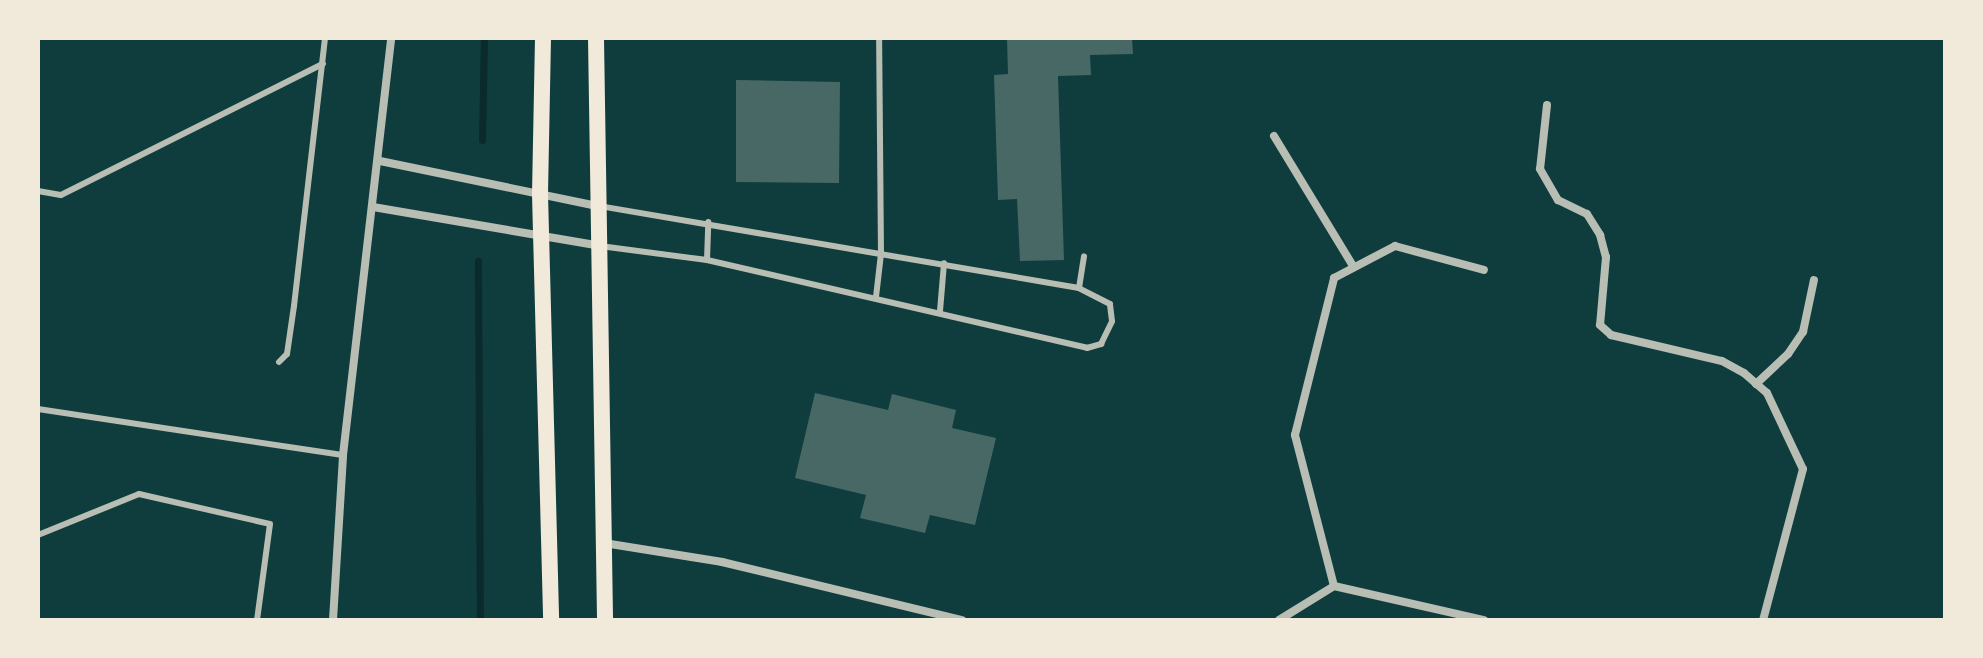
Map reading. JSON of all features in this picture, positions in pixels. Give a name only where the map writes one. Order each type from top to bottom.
[{"type":"main road","points":[[543,38],[540,194],[551,620]]},
{"type":"main road","points":[[596,38],[605,620]]},
{"type":"street","points":[[333,620],[343,455],[380,161],[391,38]]},
{"type":"street","points":[[1547,105],[1540,169],[1558,200],[1587,214],[1600,235],[1606,257],[1600,325],[1611,335],[1722,361],[1756,384],[1767,393],[1803,469],[1763,620]]},
{"type":"street","points":[[1274,136],[1353,266]]},
{"type":"street","points":[[380,161],[598,206]]},
{"type":"street","points":[[373,207],[600,246]]},
{"type":"street","points":[[1334,586],[1295,435],[1334,278],[1395,246],[1484,270]]},
{"type":"street","points":[[1756,384],[1788,354],[1803,332],[1814,280]]},
{"type":"street","points":[[604,543],[722,562],[962,620]]},
{"type":"street","points":[[1279,620],[1334,586],[1484,620]]},
{"type":"lane","points":[[279,362],[287,354],[294,306],[325,38]]},
{"type":"lane","points":[[876,297],[881,254],[879,38]]},
{"type":"lane","points":[[38,191],[61,195],[323,64]]},
{"type":"lane","points":[[598,206],[708,222],[1079,288],[1110,304],[1112,321],[1101,344],[1087,348],[940,311],[707,260],[600,246]]},
{"type":"lane","points":[[707,260],[708,222]]},
{"type":"lane","points":[[1079,288],[1084,256]]},
{"type":"lane","points":[[940,311],[944,263]]},
{"type":"lane","points":[[38,409],[343,455]]},
{"type":"lane","points":[[38,535],[139,494],[270,524],[257,620]]},
{"type":"building","points":[[1007,38],[1132,38],[1133,54],[1090,55],[1091,75],[1058,76],[1064,260],[1020,261],[1017,199],[998,200],[994,75],[1008,74]]},
{"type":"building","points":[[736,80],[840,82],[839,183],[736,182]]},
{"type":"building","points":[[815,393],[888,410],[892,394],[956,410],[952,428],[996,438],[975,525],[930,515],[925,533],[860,518],[866,495],[795,478]]},
{"type":"waterway","points":[[482,140],[484,38]]},
{"type":"waterway","points":[[478,261],[480,620]]}]
